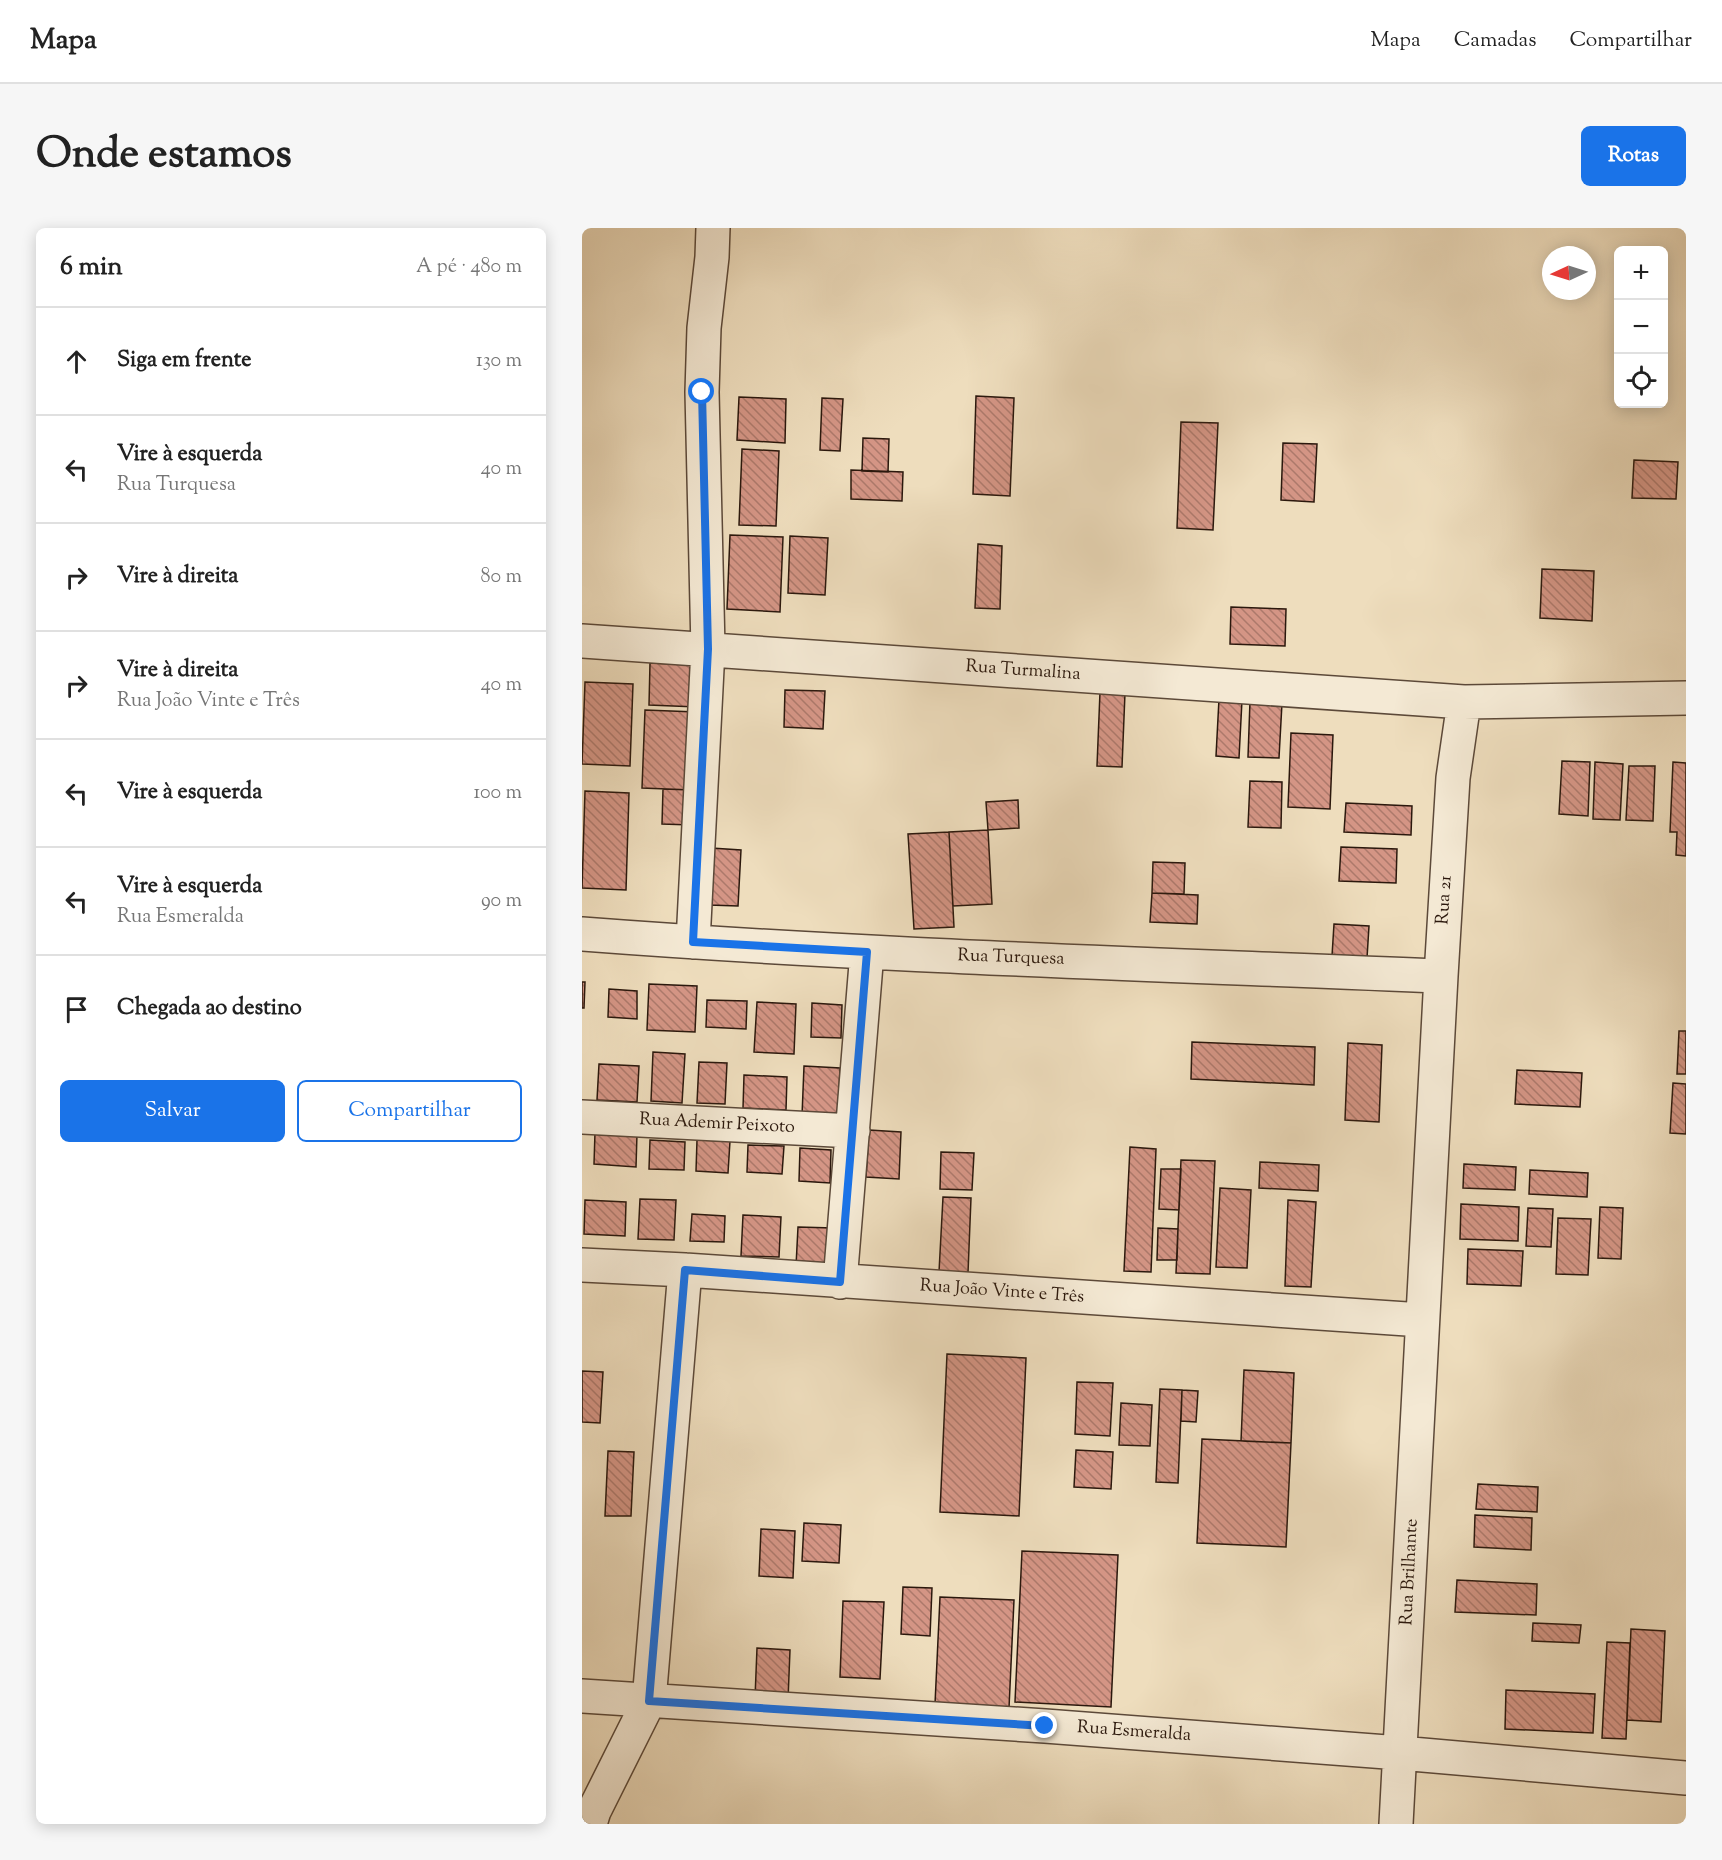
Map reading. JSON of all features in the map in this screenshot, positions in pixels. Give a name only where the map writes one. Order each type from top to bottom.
[{"type":"street","points":[[693,942],[708,649],[702,392],[704,328],[713,228]]},
{"type":"street","name":"Rua Turmalina","points":[[582,641],[1464,702]]},
{"type":"street","points":[[1464,702],[1686,698]]},
{"type":"street","name":"Rua 21","points":[[1422,1320],[1453,778],[1464,702]]},
{"type":"street","name":"Rua Turquesa","points":[[582,934],[867,952],[1441,976]]},
{"type":"street","points":[[840,1282],[867,952]]},
{"type":"street","name":"Rua Ademir Peixoto","points":[[582,1117],[853,1131]]},
{"type":"street","name":"Rua João Vinte e Três","points":[[582,1265],[1422,1320]]},
{"type":"street","points":[[590,1824],[594,1811],[649,1701],[685,1270]]},
{"type":"street","name":"Rua Brilhante","points":[[1396,1824],[1422,1320]]},
{"type":"street","name":"Rua Esmeralda","points":[[582,1696],[1045,1726],[1686,1778]]},
{"type":"building","points":[[976,396],[1014,398],[1010,496],[973,494]]},
{"type":"building","points":[[739,397],[786,399],[785,443],[737,440]]},
{"type":"building","points":[[822,398],[843,399],[840,451],[820,450]]},
{"type":"building","points":[[1181,422],[1218,423],[1213,530],[1177,528]]},
{"type":"building","points":[[863,438],[889,439],[888,472],[862,471]]},
{"type":"building","points":[[1283,443],[1317,444],[1314,502],[1281,500]]},
{"type":"building","points":[[742,449],[779,451],[776,526],[739,525]]},
{"type":"building","points":[[1634,460],[1678,462],[1676,499],[1632,498]]},
{"type":"building","points":[[851,470],[903,472],[902,501],[851,499]]},
{"type":"building","points":[[730,535],[783,537],[780,612],[727,609]]},
{"type":"building","points":[[790,536],[828,538],[825,595],[788,593]]},
{"type":"building","points":[[978,544],[1002,546],[1000,609],[975,608]]},
{"type":"building","points":[[1542,569],[1594,571],[1592,621],[1540,618]]},
{"type":"building","points":[[1231,607],[1286,609],[1285,646],[1230,644]]},
{"type":"building","points":[[650,663],[698,665],[697,707],[649,705]]},
{"type":"building","points":[[585,682],[633,684],[630,766],[582,764]]},
{"type":"building","points":[[785,690],[825,691],[823,729],[784,727]]},
{"type":"building","points":[[1100,692],[1125,693],[1122,767],[1097,766]]},
{"type":"building","points":[[1219,699],[1242,700],[1239,758],[1216,756]]},
{"type":"building","points":[[1250,701],[1282,703],[1279,758],[1248,757]]},
{"type":"building","points":[[645,710],[696,712],[692,790],[642,788]]},
{"type":"building","points":[[1291,733],[1333,735],[1330,809],[1288,807]]},
{"type":"building","points":[[1562,761],[1590,762],[1588,816],[1559,814]]},
{"type":"building","points":[[1595,762],[1623,764],[1620,820],[1593,819]]},
{"type":"building","points":[[1673,762],[1686,763],[1686,856],[1676,855],[1677,832],[1670,832]]},
{"type":"building","points":[[1629,766],[1655,766],[1653,821],[1626,820]]},
{"type":"building","points":[[1250,781],[1282,782],[1281,828],[1248,827]]},
{"type":"building","points":[[663,789],[692,790],[691,825],[662,824]]},
{"type":"building","points":[[585,791],[629,793],[626,890],[582,888]]},
{"type":"building","points":[[1018,800],[1019,828],[988,830],[986,802]]},
{"type":"building","points":[[1346,803],[1412,806],[1411,835],[1344,832]]},
{"type":"building","points":[[988,830],[992,904],[953,906],[949,832]]},
{"type":"building","points":[[949,832],[954,927],[914,929],[908,834]]},
{"type":"building","points":[[1341,847],[1397,849],[1396,883],[1339,881]]},
{"type":"building","points":[[711,848],[741,850],[738,906],[709,905]]},
{"type":"building","points":[[1153,862],[1185,863],[1184,894],[1152,893]]},
{"type":"building","points":[[1152,893],[1198,895],[1197,924],[1150,922]]},
{"type":"building","points":[[1334,924],[1369,926],[1367,958],[1332,956]]},
{"type":"building","points":[[582,982],[585,982],[584,1008],[582,1008]]},
{"type":"building","points":[[649,984],[697,986],[695,1032],[647,1030]]},
{"type":"building","points":[[609,989],[637,991],[637,1019],[608,1017]]},
{"type":"building","points":[[707,1000],[747,1001],[746,1029],[706,1027]]},
{"type":"building","points":[[757,1002],[796,1004],[794,1054],[754,1052]]},
{"type":"building","points":[[812,1003],[842,1005],[841,1038],[811,1037]]},
{"type":"building","points":[[1679,1031],[1686,1031],[1686,1074],[1677,1074]]},
{"type":"building","points":[[1192,1042],[1315,1047],[1314,1085],[1191,1079]]},
{"type":"building","points":[[1348,1043],[1382,1045],[1379,1122],[1345,1120]]},
{"type":"building","points":[[653,1052],[685,1054],[682,1103],[651,1101]]},
{"type":"building","points":[[699,1062],[727,1063],[725,1104],[697,1103]]},
{"type":"building","points":[[599,1064],[639,1066],[637,1102],[597,1100]]},
{"type":"building","points":[[804,1066],[840,1068],[838,1117],[802,1116]]},
{"type":"building","points":[[1517,1070],[1582,1073],[1580,1107],[1515,1104]]},
{"type":"building","points":[[744,1075],[787,1077],[786,1110],[743,1108]]},
{"type":"building","points":[[1673,1083],[1686,1084],[1686,1134],[1670,1133]]},
{"type":"building","points":[[869,1130],[901,1132],[899,1179],[866,1177]]},
{"type":"building","points":[[595,1132],[637,1134],[636,1167],[594,1164]]},
{"type":"building","points":[[650,1140],[685,1142],[684,1170],[649,1169]]},
{"type":"building","points":[[697,1140],[730,1141],[728,1173],[696,1171]]},
{"type":"building","points":[[748,1145],[784,1146],[782,1174],[747,1172]]},
{"type":"building","points":[[1130,1147],[1156,1149],[1151,1272],[1124,1271]]},
{"type":"building","points":[[800,1148],[831,1150],[830,1183],[799,1181]]},
{"type":"building","points":[[941,1152],[974,1153],[972,1190],[940,1189]]},
{"type":"building","points":[[1181,1160],[1215,1161],[1210,1274],[1176,1273]]},
{"type":"building","points":[[1260,1162],[1319,1165],[1318,1191],[1259,1188]]},
{"type":"building","points":[[1464,1164],[1516,1167],[1515,1190],[1463,1188]]},
{"type":"building","points":[[1161,1169],[1181,1169],[1179,1210],[1159,1209]]},
{"type":"building","points":[[1530,1170],[1588,1173],[1587,1197],[1529,1194]]},
{"type":"building","points":[[1220,1188],[1251,1190],[1247,1268],[1216,1267]]},
{"type":"building","points":[[943,1197],[971,1198],[968,1273],[939,1272]]},
{"type":"building","points":[[640,1199],[676,1200],[674,1240],[638,1239]]},
{"type":"building","points":[[585,1200],[626,1202],[625,1236],[584,1234]]},
{"type":"building","points":[[1288,1200],[1316,1202],[1311,1287],[1285,1286]]},
{"type":"building","points":[[1461,1204],[1519,1207],[1518,1241],[1460,1239]]},
{"type":"building","points":[[1600,1207],[1623,1208],[1621,1259],[1598,1258]]},
{"type":"building","points":[[1528,1208],[1553,1209],[1551,1247],[1526,1246]]},
{"type":"building","points":[[692,1214],[725,1216],[724,1242],[690,1241]]},
{"type":"building","points":[[743,1215],[781,1217],[779,1257],[741,1256]]},
{"type":"building","points":[[1558,1218],[1591,1219],[1588,1275],[1556,1274]]},
{"type":"building","points":[[798,1227],[833,1228],[832,1268],[796,1266]]},
{"type":"building","points":[[1158,1228],[1178,1229],[1177,1260],[1157,1260]]},
{"type":"building","points":[[1468,1249],[1523,1251],[1521,1286],[1467,1284]]},
{"type":"building","points":[[947,1354],[1026,1358],[1019,1516],[940,1512]]},
{"type":"building","points":[[1244,1370],[1294,1373],[1291,1443],[1241,1441]]},
{"type":"building","points":[[582,1371],[603,1372],[600,1423],[582,1422]]},
{"type":"building","points":[[1077,1382],[1113,1383],[1110,1436],[1075,1434]]},
{"type":"building","points":[[1160,1389],[1182,1390],[1178,1483],[1156,1482]]},
{"type":"building","points":[[1182,1390],[1198,1391],[1196,1422],[1181,1421]]},
{"type":"building","points":[[1121,1403],[1152,1405],[1150,1446],[1119,1445]]},
{"type":"building","points":[[1202,1439],[1291,1443],[1286,1547],[1197,1543]]},
{"type":"building","points":[[1076,1450],[1113,1452],[1111,1489],[1074,1487]]},
{"type":"building","points":[[608,1451],[634,1452],[631,1516],[605,1516]]},
{"type":"building","points":[[1478,1484],[1538,1487],[1537,1512],[1476,1509]]},
{"type":"building","points":[[1475,1515],[1532,1518],[1531,1550],[1474,1547]]},
{"type":"building","points":[[804,1523],[841,1525],[839,1563],[802,1561]]},
{"type":"building","points":[[761,1529],[795,1531],[793,1578],[759,1576]]},
{"type":"building","points":[[1022,1551],[1118,1555],[1111,1707],[1015,1702]]},
{"type":"building","points":[[1457,1580],[1537,1584],[1536,1615],[1455,1612]]},
{"type":"building","points":[[903,1587],[932,1588],[930,1636],[901,1634]]},
{"type":"building","points":[[940,1597],[1014,1600],[1009,1708],[935,1704]]},
{"type":"building","points":[[843,1601],[884,1602],[880,1679],[840,1677]]},
{"type":"building","points":[[1533,1623],[1581,1625],[1579,1643],[1532,1641]]},
{"type":"building","points":[[1631,1629],[1665,1631],[1661,1722],[1627,1720]]},
{"type":"building","points":[[1607,1642],[1630,1643],[1626,1739],[1602,1738]]},
{"type":"building","points":[[757,1648],[790,1650],[788,1700],[755,1698]]},
{"type":"building","points":[[1506,1690],[1595,1694],[1593,1733],[1505,1729]]},
{"type":"route","points":[[702,392],[708,649],[693,942],[867,952],[840,1282],[685,1270],[649,1701],[1045,1726]]}]
